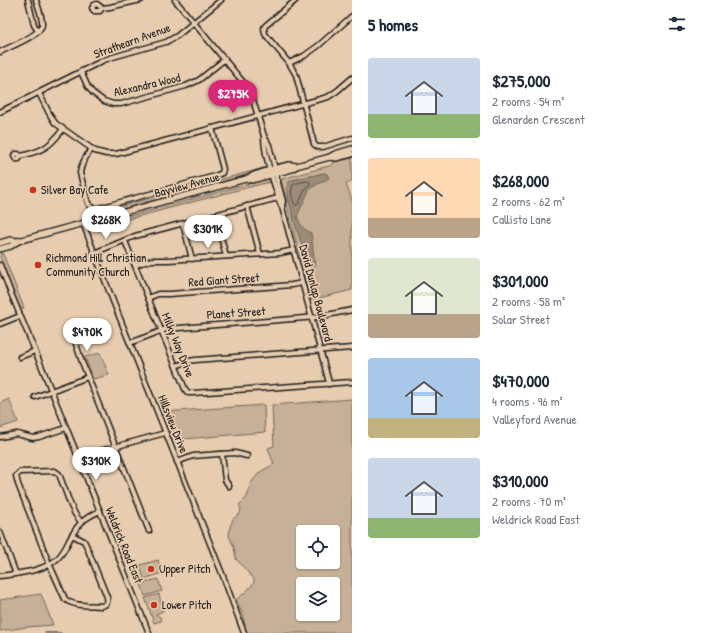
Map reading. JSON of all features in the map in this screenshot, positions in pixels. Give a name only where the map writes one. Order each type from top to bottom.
[{"type":"main road","name":"Bayview Avenue","points":[[0,243],[10,240],[18,241],[246,179],[250,176],[274,172],[291,165],[296,166],[330,157],[352,149]]},
{"type":"main road","name":"Bayview Avenue","points":[[330,157],[336,158],[352,154]]},
{"type":"main road","name":"Bayview Avenue","points":[[0,249],[12,246],[18,241]]},
{"type":"street","points":[[28,0],[34,25],[38,31]]},
{"type":"street","points":[[102,8],[141,0]]},
{"type":"street","points":[[175,0],[248,88],[264,136],[269,145],[274,172]]},
{"type":"street","name":"Strathearn Avenue","points":[[0,112],[113,57],[166,42],[177,36],[221,0]]},
{"type":"street","points":[[296,0],[272,19],[264,28],[265,34],[289,63],[296,75],[314,144],[318,148],[352,138]]},
{"type":"street","points":[[0,52],[33,35],[42,27],[37,2],[29,6]]},
{"type":"street","points":[[289,63],[307,54],[318,46],[352,16]]},
{"type":"street","name":"Alexandra Wood","points":[[81,72],[88,87],[93,93],[110,103],[122,104],[196,83],[225,59]]},
{"type":"street","points":[[40,93],[55,123],[92,149],[102,153],[116,154],[328,97],[352,78]]},
{"type":"street","points":[[92,149],[80,168],[80,173],[88,203],[91,207],[95,208],[222,173],[223,169],[212,128]]},
{"type":"street","points":[[21,156],[38,151],[49,145],[63,129]]},
{"type":"street","name":"David Dunlap Boulevard","points":[[274,172],[278,198],[294,250],[329,384]]},
{"type":"street","name":"David Dunlap Boulevard","points":[[274,172],[283,201],[282,207]]},
{"type":"street","points":[[94,253],[135,236],[278,198]]},
{"type":"street","points":[[247,206],[260,254]]},
{"type":"street","points":[[215,215],[226,256]]},
{"type":"street","name":"Hillsview Drive","points":[[83,223],[223,576],[244,633]]},
{"type":"street","points":[[183,224],[192,258]]},
{"type":"street","name":"Milky Way Drive","points":[[125,241],[185,389],[188,393],[352,382]]},
{"type":"street","points":[[135,264],[152,260],[280,253],[294,250]]},
{"type":"street","name":"Weldrick Road East","points":[[0,265],[52,390],[149,633]]},
{"type":"street","name":"Red Giant Street","points":[[148,298],[160,294],[284,286],[302,283]]},
{"type":"street","points":[[312,318],[352,310]]},
{"type":"street","points":[[0,324],[20,316]]},
{"type":"street","name":"Planet Street","points":[[130,343],[161,330],[176,327],[312,318]]},
{"type":"street","points":[[72,332],[88,377],[149,530]]},
{"type":"street","points":[[176,366],[195,360],[352,348]]},
{"type":"street","points":[[20,357],[35,351]]},
{"type":"street","points":[[35,397],[88,377]]},
{"type":"street","points":[[0,437],[17,434],[33,438],[66,428]]},
{"type":"street","points":[[78,457],[165,433]]},
{"type":"street","points":[[177,462],[193,456],[235,453],[247,456]]},
{"type":"street","points":[[222,454],[225,480],[229,486]]},
{"type":"street","points":[[72,535],[84,541],[86,545],[107,597],[108,602],[106,604],[101,606],[74,604],[65,600],[16,476],[20,472],[54,470],[57,472],[71,506],[81,522]]},
{"type":"street","points":[[0,576],[16,574],[50,564],[62,554],[74,531],[81,522],[100,511]]},
{"type":"street","points":[[0,532],[16,574]]},
{"type":"shaded area","points":[[352,158],[352,182],[346,184],[352,200],[352,290],[311,300],[281,181],[282,179],[332,165],[334,162]]},
{"type":"shaded area","points":[[264,168],[265,170],[262,171],[92,217],[91,214]]},
{"type":"shaded area","points":[[267,179],[270,182],[95,228],[90,228],[90,227]]},
{"type":"shaded area","points":[[1,253],[3,254],[24,308],[21,309],[15,299],[0,257]]},
{"type":"shaded area","points":[[100,353],[109,375],[93,379],[85,357]]},
{"type":"shaded area","points":[[9,399],[18,422],[0,428],[0,403]]},
{"type":"shaded area","points":[[352,399],[352,633],[248,633],[246,630],[243,615],[236,600],[254,583],[254,579],[236,559],[234,547],[229,536],[230,527],[233,519],[240,514],[241,508],[239,505],[247,497],[251,483],[260,472],[274,464],[268,448],[274,446],[272,405]]},
{"type":"shaded area","points":[[264,405],[265,432],[173,440],[162,412]]},
{"type":"shaded area","name":"Upper Pitch","points":[[158,560],[162,573],[144,579],[140,565]]},
{"type":"shaded area","points":[[158,579],[162,591],[145,596],[141,584]]},
{"type":"shaded area","points":[[41,594],[53,625],[0,631],[0,600]]},
{"type":"shaded area","name":"Lower Pitch","points":[[159,594],[163,611],[156,614],[160,617],[161,621],[154,623],[145,598]]},
{"type":"water","points":[[324,173],[327,174],[329,178],[309,190],[297,216],[302,226],[311,233],[315,266],[311,268],[295,224],[286,189],[289,182],[292,180]]},
{"type":"railway","points":[[45,633],[61,633]]},
{"type":"place","name":"Silver Bay Cafe","points":[[33,190]]},
{"type":"place","name":"Richmond Hill Christian Community Church","points":[[38,265]]},
{"type":"place","name":"Upper Pitch","points":[[151,569]]},
{"type":"place","name":"Lower Pitch","points":[[154,605]]}]
